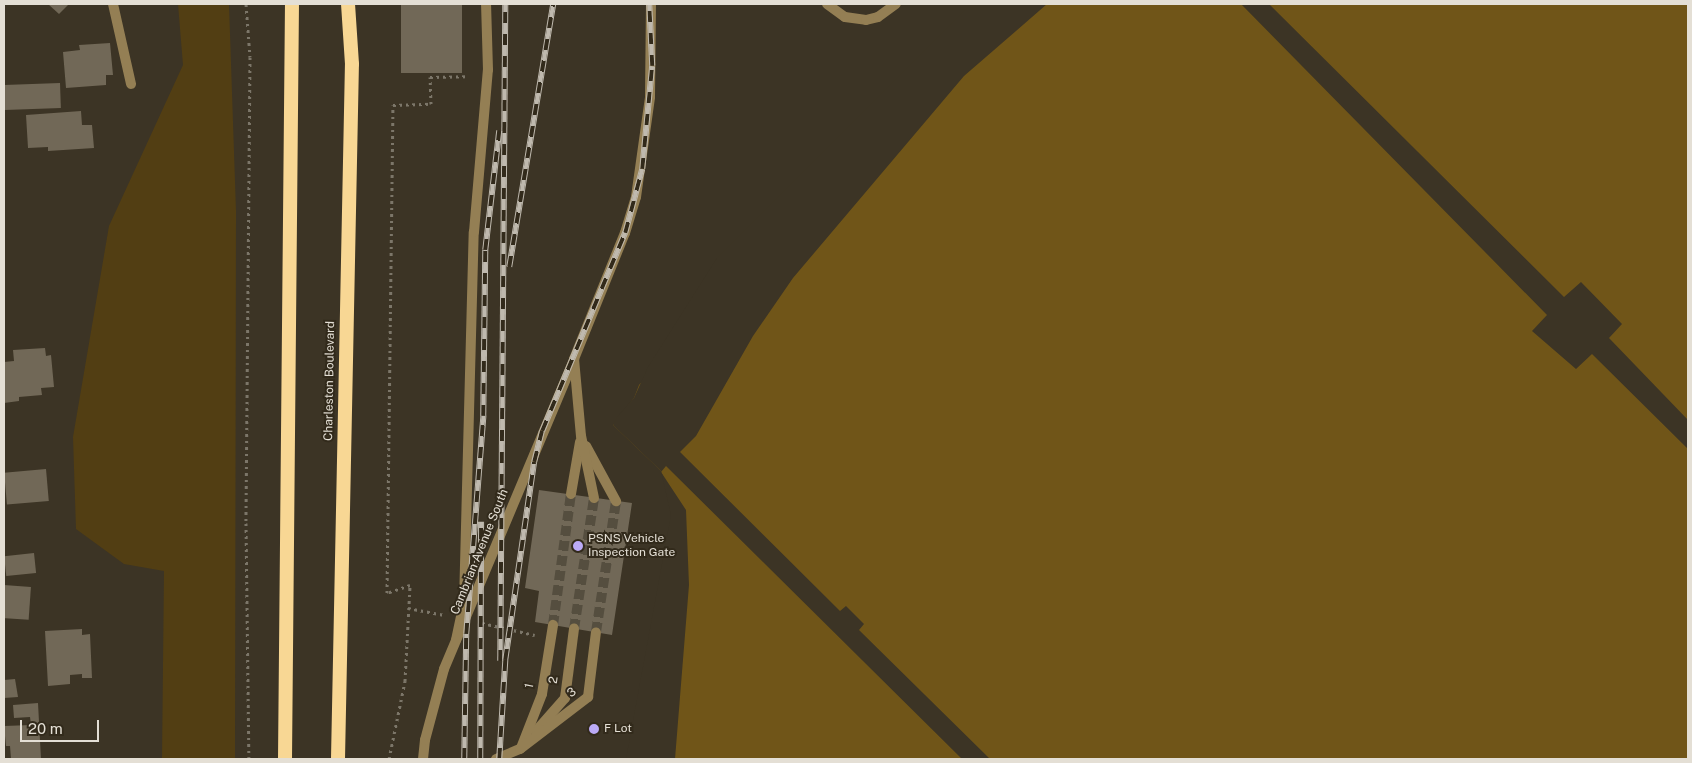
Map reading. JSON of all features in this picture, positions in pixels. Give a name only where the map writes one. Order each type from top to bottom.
[{"type":"highway","points":[[285,759],[292,4]]},
{"type":"highway","name":"Charleston Boulevard","points":[[338,759],[352,64],[348,4]]},
{"type":"street","points":[[113,4],[131,84]]},
{"type":"street","points":[[464,619],[470,462],[474,232],[488,70],[486,4]]},
{"type":"street","name":"Cambrian Avenue South","points":[[423,759],[425,740],[444,669],[625,233],[638,188],[651,89],[651,4]]},
{"type":"street","points":[[827,4],[844,17],[866,20],[878,17],[896,4]]},
{"type":"street","name":"Cambrian Avenue South","points":[[574,359],[581,436]]},
{"type":"street","points":[[571,494],[581,436]]},
{"type":"street","points":[[581,436],[594,498]]},
{"type":"street","points":[[581,436],[616,501]]},
{"type":"street","name":"1","points":[[520,749],[542,694],[553,625]]},
{"type":"street","name":"2","points":[[520,749],[565,698],[574,629]]},
{"type":"street","name":"3","points":[[520,749],[588,697],[596,632]]},
{"type":"street","points":[[496,759],[520,749]]},
{"type":"path","points":[[246,4],[250,57],[246,513],[249,759]]},
{"type":"path","points":[[389,759],[405,681],[410,585],[387,593],[393,105],[431,104],[430,77],[472,76],[472,67]]},
{"type":"path","points":[[408,608],[550,639]]},
{"type":"shaded area","points":[[178,4],[229,4],[236,211],[235,759],[162,759],[164,571],[124,564],[76,529],[73,437],[109,226],[183,65]]},
{"type":"shaded area","points":[[974,4],[1688,4],[1688,759],[629,759],[674,515],[671,497],[661,471],[613,425],[634,398],[639,385]]},
{"type":"pier","points":[[971,4],[1047,4],[964,76],[793,278],[753,336],[696,436],[680,452],[840,611],[846,606],[864,624],[859,630],[990,759],[962,759],[666,466],[661,472],[613,425],[617,417],[634,398],[648,367],[717,258]]},
{"type":"pier","points":[[1241,4],[1269,4],[1564,297],[1581,282],[1622,324],[1609,338],[1688,420],[1688,449],[1592,354],[1576,369],[1532,331],[1547,315]]},
{"type":"pier","points":[[661,473],[686,510],[689,585],[675,759],[626,759],[671,515]]},
{"type":"building","points":[[48,4],[69,4],[59,14]]},
{"type":"building","points":[[401,4],[462,4],[462,73],[401,73]]},
{"type":"building","points":[[110,43],[113,75],[106,75],[106,85],[66,88],[63,52],[80,50],[79,45]]},
{"type":"building","points":[[60,83],[61,108],[5,110],[4,85]]},
{"type":"building","points":[[81,111],[82,125],[92,125],[94,148],[48,151],[48,147],[28,148],[26,115]]},
{"type":"building","points":[[45,348],[46,356],[51,355],[54,387],[41,388],[42,395],[19,397],[19,401],[4,403],[4,362],[14,361],[13,350]]},
{"type":"building","points":[[46,469],[49,501],[7,505],[4,473]]},
{"type":"building","name":"PSNS Vehicle Inspection Gate","points":[[539,490],[632,503],[612,635],[535,622],[539,591],[525,588]]},
{"type":"building","points":[[34,553],[36,573],[6,576],[4,556]]},
{"type":"building","points":[[4,585],[31,587],[29,620],[4,618]]},
{"type":"building","points":[[82,629],[82,635],[90,634],[92,678],[82,678],[82,674],[70,675],[70,684],[48,686],[45,631]]},
{"type":"building","points":[[15,679],[18,697],[4,698],[4,680]]},
{"type":"building","points":[[38,703],[41,759],[11,759],[10,746],[6,746],[4,726],[31,725],[30,717],[14,718],[13,705]]},
{"type":"tunnel","points":[[553,625],[571,494]]},
{"type":"tunnel","points":[[574,629],[594,498]]},
{"type":"tunnel","points":[[596,632],[616,501]]},
{"type":"railway","points":[[500,661],[505,4]]},
{"type":"railway","points":[[509,267],[553,4]]},
{"type":"railway","points":[[499,759],[505,660],[534,462],[542,431],[625,233],[642,169],[652,66],[649,4]]},
{"type":"railway","points":[[464,759],[466,634],[483,416],[485,250],[499,131]]},
{"type":"railway","points":[[480,759],[481,522]]},
{"type":"place","name":"PSNS Vehicle Inspection Gate","points":[[578,546]]},
{"type":"place","name":"F Lot","points":[[594,729]]}]
